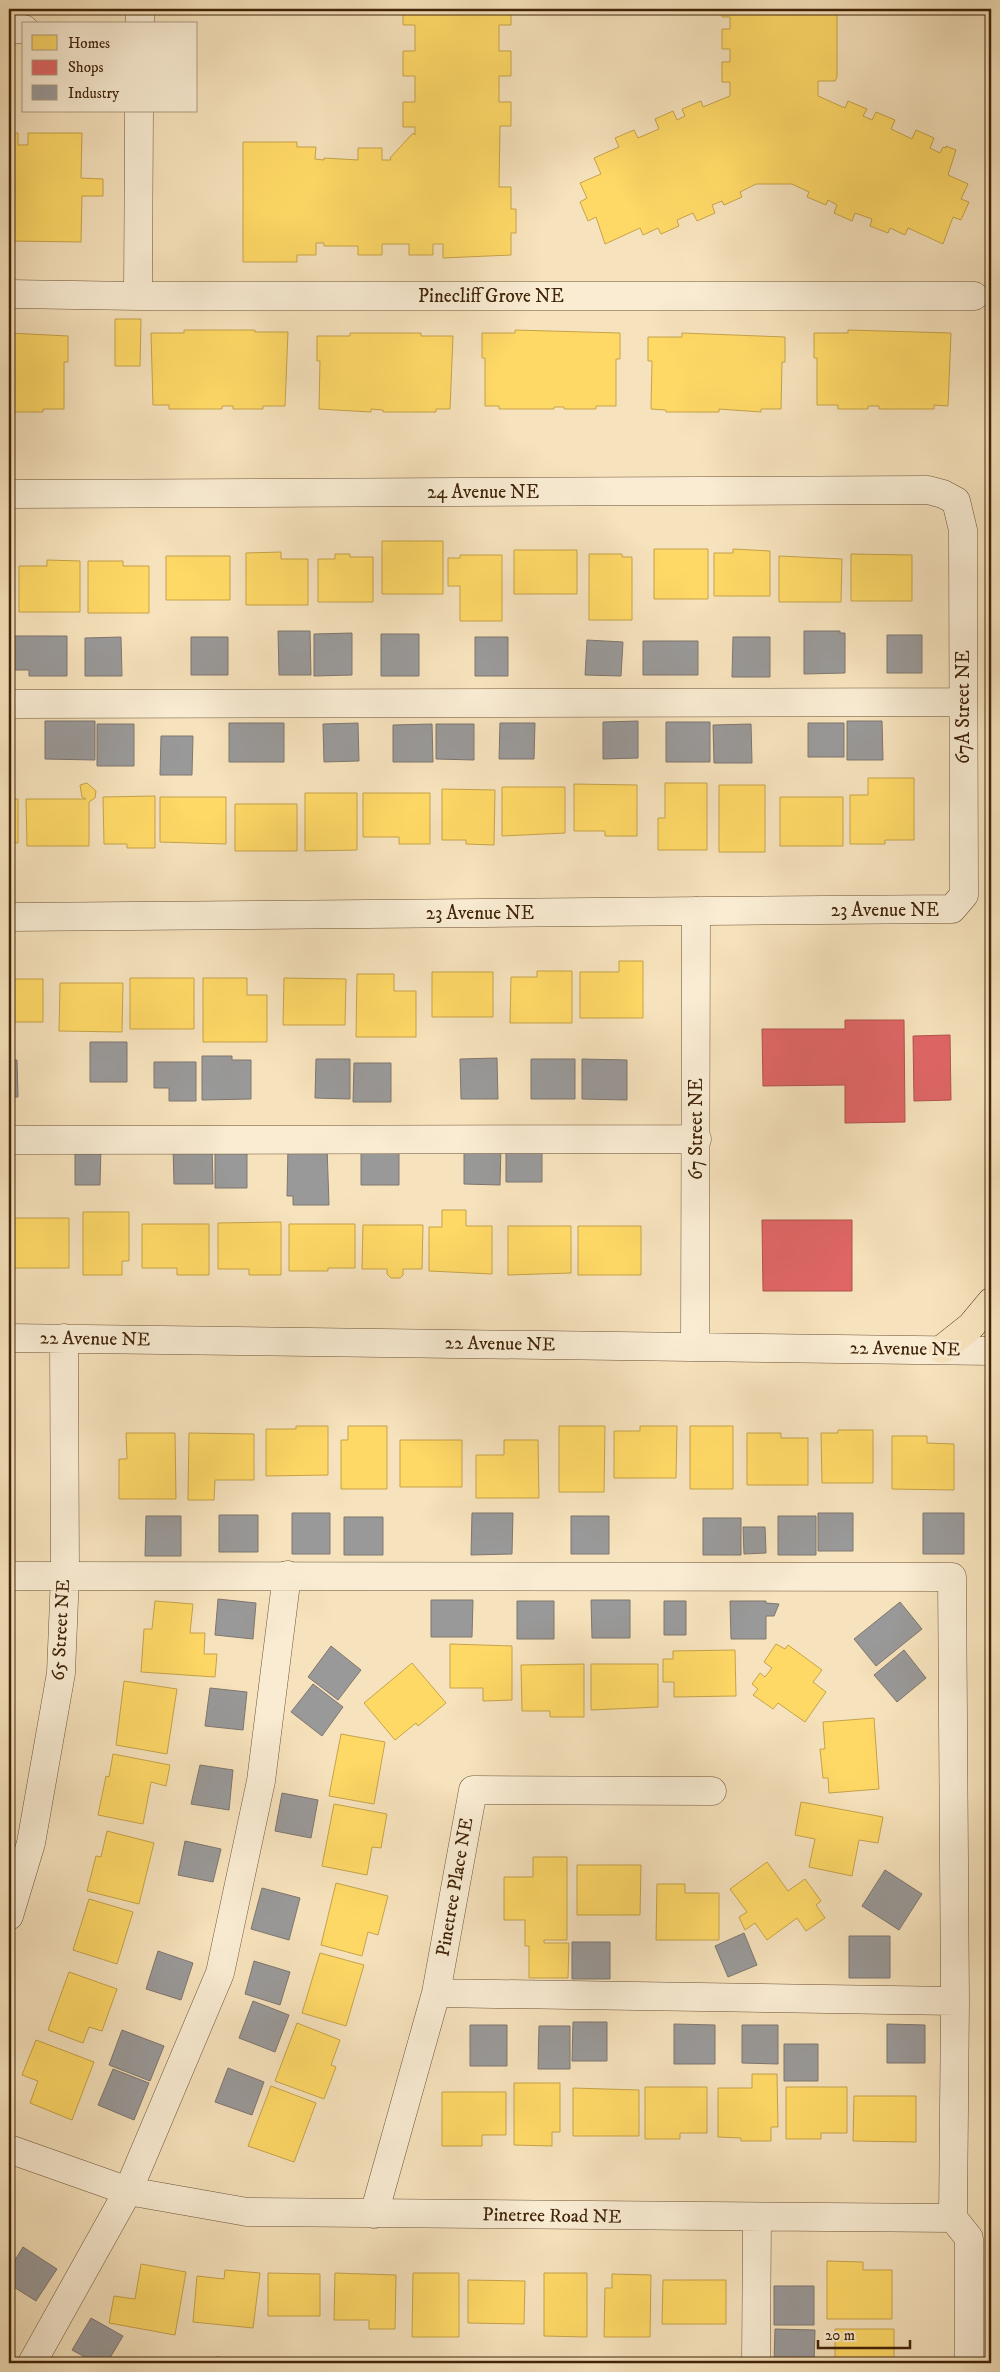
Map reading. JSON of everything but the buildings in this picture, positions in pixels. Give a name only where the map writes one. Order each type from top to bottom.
[{"type":"main road","points":[[942,1349],[971,1326],[991,1302]]},
{"type":"street","points":[[140,9],[140,22]]},
{"type":"street","points":[[9,29],[22,30]]},
{"type":"street","points":[[138,296],[139,112]]},
{"type":"street","name":"Pinecliff Grove NE","points":[[9,294],[138,296],[974,296]]},
{"type":"street","name":"24 Avenue NE","points":[[9,494],[928,490],[943,494],[956,501]]},
{"type":"street","name":"67A Street NE","points":[[952,909],[964,895],[963,530],[956,501]]},
{"type":"street","points":[[9,704],[963,702]]},
{"type":"street","name":"23 Avenue NE","points":[[9,917],[952,909]]},
{"type":"street","name":"67 Street NE","points":[[695,1347],[697,1138],[696,911]]},
{"type":"street","points":[[9,1140],[697,1138]]},
{"type":"street","name":"22 Avenue NE","points":[[9,1338],[991,1351]]},
{"type":"street","name":"65 Street NE","points":[[9,1916],[30,1843],[61,1673],[65,1575],[64,1338]]},
{"type":"street","points":[[32,2363],[128,2191],[220,1973],[261,1781],[288,1575]]},
{"type":"street","points":[[9,1576],[952,1577],[955,2001],[953,2218],[970,2238],[969,2363]]},
{"type":"street","name":"Pinetree Place NE","points":[[374,2214],[436,1993],[473,1790],[712,1791]]},
{"type":"street","points":[[436,1993],[955,2001]]},
{"type":"street","name":"Pinetree Road NE","points":[[9,2149],[128,2191],[247,2212],[757,2218],[953,2218]]},
{"type":"street","points":[[756,2363],[757,2218]]}]
